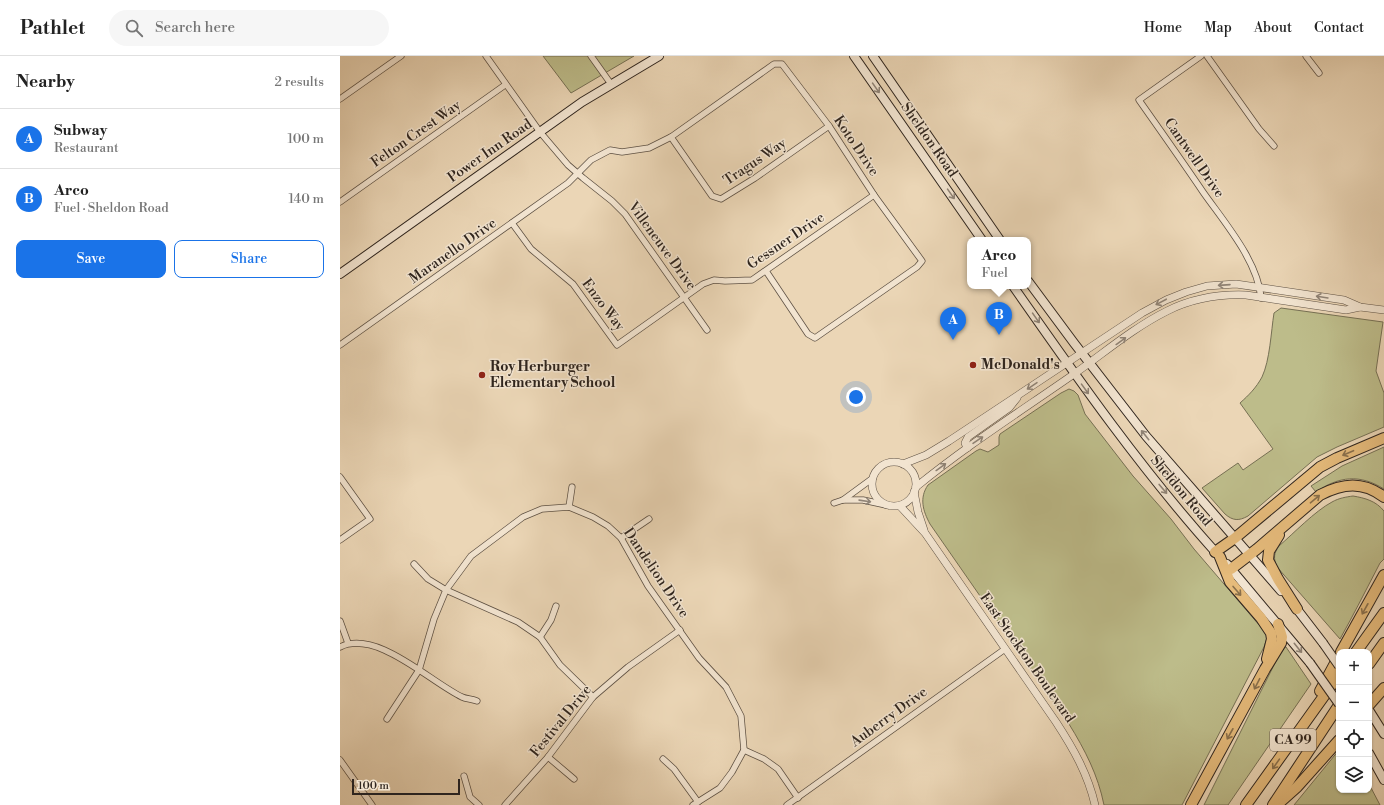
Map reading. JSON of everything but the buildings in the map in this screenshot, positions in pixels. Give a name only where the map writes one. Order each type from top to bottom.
[{"type":"highway","points":[[1265,669],[1272,639],[1271,633],[1261,618],[1230,582],[1218,554],[1320,467],[1336,458],[1384,438]]},
{"type":"highway","points":[[1231,569],[1250,555],[1320,495],[1343,486],[1366,487],[1376,491],[1384,497]]},
{"type":"highway","points":[[1286,525],[1269,551],[1268,560],[1297,609]]},
{"type":"highway","points":[[1344,649],[1384,575]]},
{"type":"highway","points":[[1358,649],[1384,613]]},
{"type":"highway","points":[[1191,805],[1265,669],[1281,643],[1282,637],[1278,624]]},
{"type":"highway","points":[[1372,660],[1384,643]]},
{"type":"highway","points":[[1293,740],[1336,661]]},
{"type":"highway","name":"CA 99","points":[[1246,805],[1336,679]]},
{"type":"highway","points":[[1372,702],[1384,688]]},
{"type":"highway","name":"CA 99","points":[[1273,805],[1336,710]]},
{"type":"highway","points":[[1276,805],[1297,787],[1336,743]]},
{"type":"main road","name":"Power Inn Road","points":[[340,274],[582,102],[659,56]]},
{"type":"main road","name":"Sheldon Road","points":[[854,56],[980,237]]},
{"type":"main road","name":"Sheldon Road","points":[[873,56],[998,237]]},
{"type":"main road","name":"Sheldon Road","points":[[1031,284],[1089,364],[1157,450],[1297,609],[1336,662]]},
{"type":"main road","name":"Sheldon Road","points":[[1015,289],[1066,362],[1135,456],[1278,624],[1310,663],[1336,701]]},
{"type":"main road","points":[[1372,714],[1384,734]]},
{"type":"main road","points":[[1371,757],[1384,780]]},
{"type":"street","points":[[340,99],[401,56]]},
{"type":"street","name":"Villeneuve Drive","points":[[486,56],[505,85],[540,132],[568,164],[578,174],[612,201],[625,214],[707,330]]},
{"type":"street","points":[[591,56],[611,84]]},
{"type":"street","name":"Cantwell Drive","points":[[1201,56],[1139,100],[1247,257],[1260,287],[1261,298]]},
{"type":"street","points":[[1208,56],[1259,129],[1274,146]]},
{"type":"street","points":[[1306,56],[1319,73]]},
{"type":"street","name":"Koto Drive","points":[[578,174],[591,160],[610,150],[622,152],[649,148],[671,137],[774,64],[782,64],[829,126],[874,195],[922,261],[917,267],[815,338],[808,334],[766,271]]},
{"type":"street","name":"Felton Crest Way","points":[[340,202],[505,85]]},
{"type":"street","name":"Tragus Way","points":[[671,137],[712,196],[721,199],[755,178],[829,126]]},
{"type":"street","name":"Maranello Drive","points":[[340,345],[568,183],[578,174]]},
{"type":"street","name":"Gessner Drive","points":[[684,297],[703,284],[714,280],[752,280],[874,195]]},
{"type":"street","name":"Enzo Way","points":[[512,223],[532,249],[573,284],[618,345],[684,297]]},
{"type":"street","points":[[886,505],[880,502],[873,491],[872,484],[873,478],[882,466],[892,463],[902,464],[926,455],[1142,313],[1166,300],[1186,292],[1207,286],[1236,284],[1344,300],[1360,307],[1384,310]]},
{"type":"street","points":[[915,489],[967,448],[1139,328],[1182,304],[1218,295],[1246,295],[1346,310],[1360,307]]},
{"type":"street","points":[[967,448],[964,443],[968,437],[1009,408],[1020,394]]},
{"type":"street","points":[[843,500],[863,500],[893,507],[900,506],[911,498],[915,489],[916,481],[911,470],[902,464]]},
{"type":"street","points":[[340,477],[370,519],[340,540]]},
{"type":"street","points":[[834,503],[843,500],[873,478]]},
{"type":"street","points":[[568,507],[572,487]]},
{"type":"street","name":"East Stockton Boulevard","points":[[915,489],[918,512],[925,533]]},
{"type":"street","name":"East Stockton Boulevard","points":[[900,506],[925,533],[1073,749],[1084,770],[1095,805]]},
{"type":"street","name":"Dandelion Drive","points":[[387,719],[419,670],[434,619],[446,590],[471,556],[523,517],[542,509],[568,507],[593,517],[608,526],[622,538],[648,586],[699,658],[726,687],[741,716],[744,750]]},
{"type":"street","points":[[622,538],[649,519]]},
{"type":"street","points":[[414,564],[428,579],[446,590],[518,622],[540,637],[560,665],[592,697]]},
{"type":"street","points":[[540,637],[551,620],[556,606]]},
{"type":"street","points":[[340,620],[348,643]]},
{"type":"street","name":"Festival Drive","points":[[505,805],[548,756],[592,697],[628,667],[680,630]]},
{"type":"street","points":[[340,647],[348,643],[373,645],[397,656],[462,697],[477,701]]},
{"type":"street","name":"Auberry Drive","points":[[787,805],[1005,649]]},
{"type":"street","points":[[663,760],[674,768],[695,803],[720,788],[732,772],[744,750],[764,759],[778,770],[798,798]]},
{"type":"street","points":[[548,756],[574,779]]},
{"type":"street","points":[[340,760],[372,805]]},
{"type":"street","points":[[464,776],[470,797],[479,805]]},
{"type":"shaded area","points":[[543,56],[634,56],[571,93]]},
{"type":"shaded area","points":[[1281,308],[1383,322],[1376,371],[1384,393],[1384,427],[1317,457],[1248,516],[1242,519],[1233,519],[1225,514],[1202,488],[1238,463],[1243,470],[1273,449],[1240,403],[1252,391],[1262,377],[1269,354],[1274,313]]},
{"type":"shaded area","points":[[1069,389],[1078,395],[1085,414],[1133,476],[1171,519],[1194,549],[1266,633],[1267,638],[1264,647],[1182,805],[1104,805],[1098,783],[1090,763],[1069,724],[930,524],[925,514],[923,500],[925,490],[928,485],[976,451],[980,449],[988,452],[999,445],[1000,434]]},
{"type":"shaded area","points":[[1384,447],[1384,489],[1375,484],[1358,479],[1341,480],[1316,492],[1311,486],[1342,466]]},
{"type":"shaded area","points":[[1353,496],[1370,500],[1384,511],[1384,559],[1380,563],[1340,639],[1277,567],[1275,556],[1279,546],[1325,506],[1342,498]]},
{"type":"shaded area","points":[[1283,647],[1286,647],[1311,684],[1228,805],[1204,805]]},
{"type":"shaded area","points":[[1336,754],[1336,793],[1372,793],[1372,790],[1380,805],[1294,805]]},
{"type":"place","name":"Arco","points":[[999,335]]},
{"type":"place","name":"Subway","points":[[953,340]]},
{"type":"place","name":"McDonald's","points":[[973,365]]},
{"type":"place","name":"Roy Herburger Elementary School","points":[[482,375]]}]
